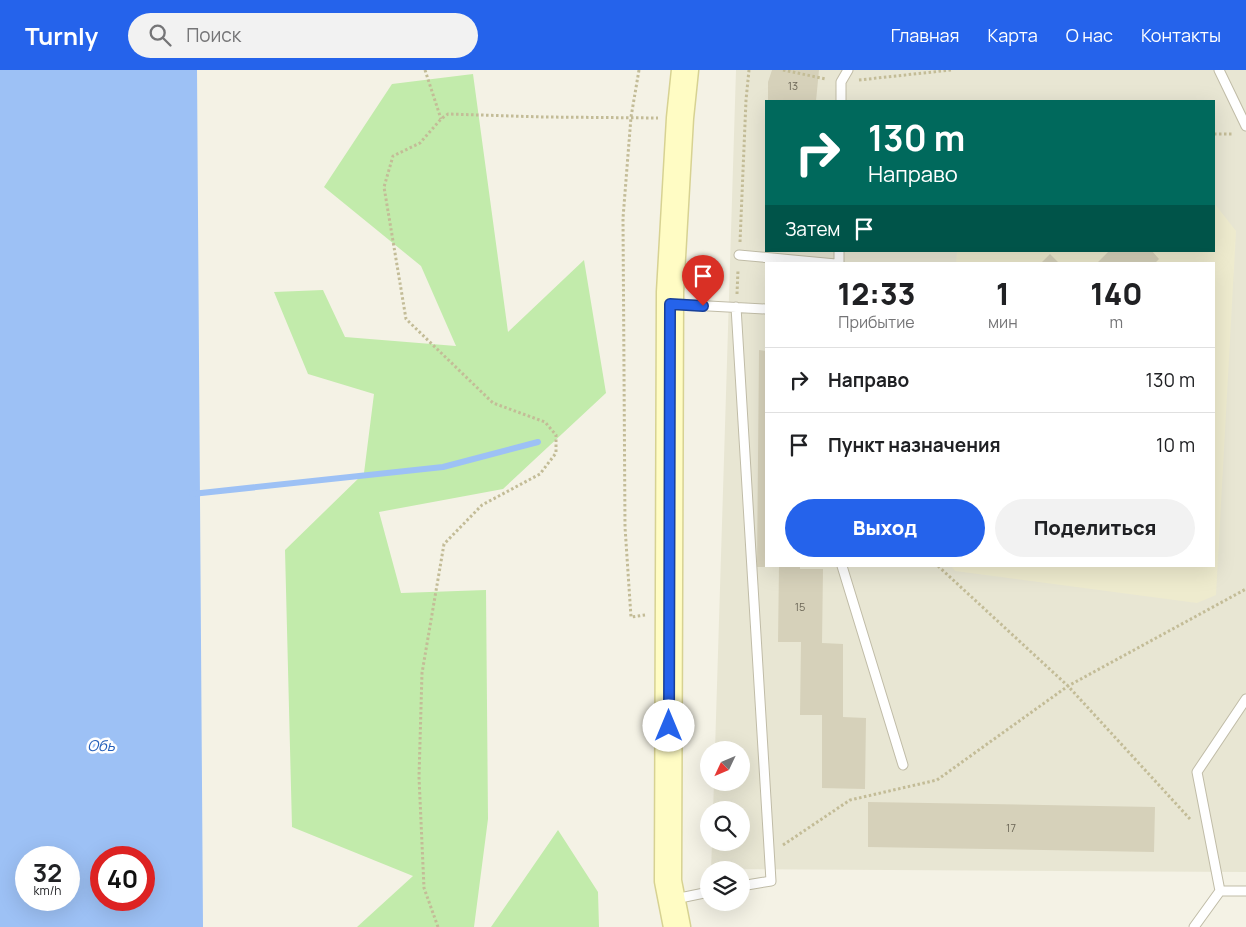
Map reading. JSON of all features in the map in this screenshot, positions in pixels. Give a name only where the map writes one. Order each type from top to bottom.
[{"type":"street","points":[[678,927],[668,881],[670,304],[680,118],[685,70]]},
{"type":"lane","points":[[841,100],[841,82],[848,70]]},
{"type":"lane","points":[[1219,70],[1246,126]]},
{"type":"lane","points":[[739,256],[813,262]]},
{"type":"lane","points":[[670,304],[765,309]]},
{"type":"lane","points":[[736,307],[771,881],[750,884]]},
{"type":"lane","points":[[842,567],[902,765]]},
{"type":"lane","points":[[1194,927],[1220,891],[1197,772],[1246,699]]},
{"type":"lane","points":[[1220,891],[1246,891]]},
{"type":"lane","points":[[672,899],[700,894]]},
{"type":"path","points":[[425,70],[441,119]]},
{"type":"path","points":[[639,70],[631,118],[623,228],[625,528],[631,617],[669,610]]},
{"type":"path","points":[[736,307],[749,70]]},
{"type":"path","points":[[783,70],[841,82],[951,70]]},
{"type":"path","points":[[438,927],[424,888],[419,777],[422,673],[444,544],[482,505],[540,474],[556,454],[556,435],[545,422],[493,403],[406,319],[384,187],[393,156],[420,143],[441,119],[448,114],[680,118]]},
{"type":"path","points":[[1215,134],[1238,134]]},
{"type":"path","points":[[939,567],[1068,686],[1210,842]]},
{"type":"path","points":[[770,854],[850,800],[937,780],[1068,686],[1246,588]]},
{"type":"shaded area","points":[[736,70],[1246,70],[1246,872],[750,869],[750,861],[711,861],[712,851],[750,851],[750,801],[713,801],[714,791],[750,791],[750,741],[715,741]]},
{"type":"shaded area","points":[[1215,204],[1236,231],[1216,595],[1197,603],[955,571],[952,567],[1215,567],[1215,262],[956,262],[957,252],[1215,252]]},
{"type":"green space","points":[[473,74],[508,332],[584,260],[606,393],[503,489],[379,512],[401,593],[486,590],[488,819],[474,927],[357,927],[413,876],[292,827],[285,550],[364,473],[374,394],[308,374],[274,292],[323,290],[345,337],[456,346],[421,266],[324,187],[392,84]]},
{"type":"green space","points":[[558,830],[598,892],[599,927],[491,927]]},
{"type":"water","name":"Обь","points":[[0,70],[197,70],[203,927],[0,927]]},
{"type":"building","points":[[772,70],[819,70],[816,100],[768,100],[768,82]]},
{"type":"building","points":[[1108,252],[1153,252],[1159,259],[1156,262],[1098,262]]},
{"type":"building","points":[[1050,254],[1058,262],[1042,262]]},
{"type":"building","points":[[759,350],[765,351],[765,567],[757,567]]},
{"type":"building","points":[[779,567],[823,569],[822,643],[843,644],[843,717],[866,718],[865,789],[822,788],[822,715],[800,715],[801,642],[778,642]]},
{"type":"building","points":[[868,802],[1155,807],[1154,852],[868,847]]},
{"type":"waterway","points":[[192,494],[443,467],[538,442]]},
{"type":"route","points":[[669,726],[670,304],[703,306]]}]
